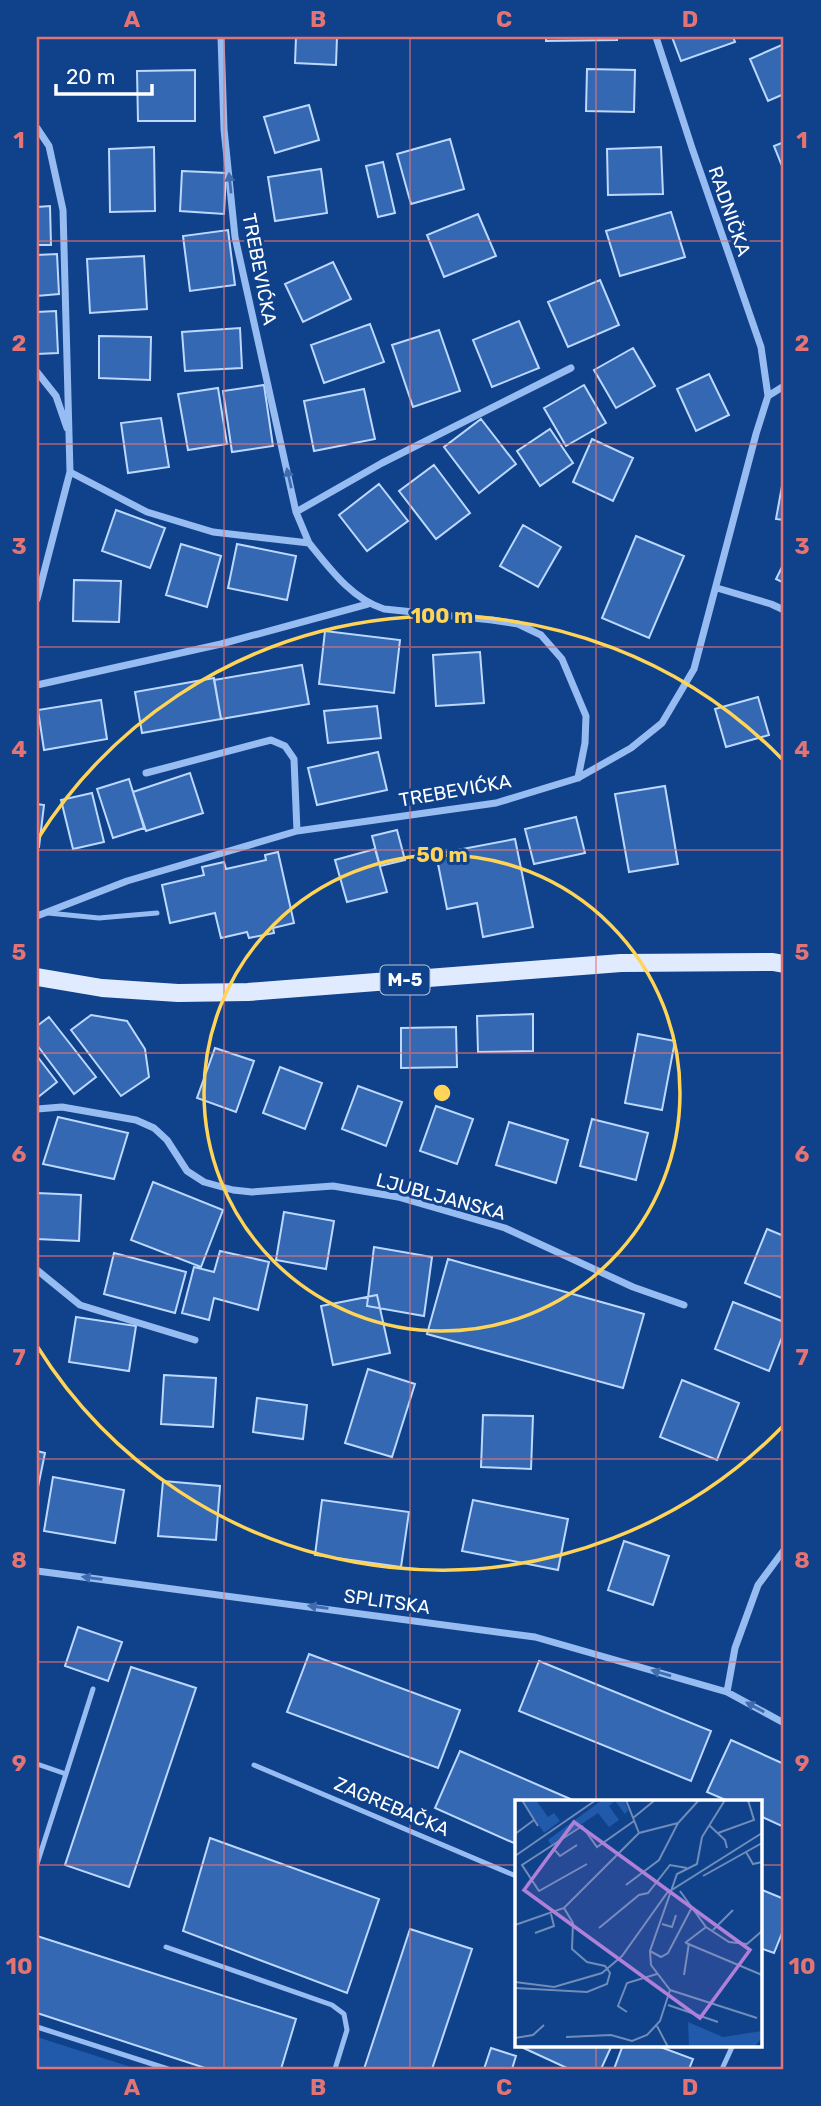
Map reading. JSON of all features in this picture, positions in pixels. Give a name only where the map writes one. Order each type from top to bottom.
[{"type":"main road","name":"M-5","points":[[37,976],[102,988],[178,993],[248,992],[621,963],[779,963]]},
{"type":"street","name":"TREBEVIĆKA","points":[[221,37],[224,129],[235,237],[296,512],[309,543],[343,582],[368,604]]},
{"type":"street","name":"RADNIČKA","points":[[656,37],[761,347],[768,397]]},
{"type":"street","points":[[37,128],[49,146],[63,210],[70,472],[37,598]]},
{"type":"street","points":[[296,512],[382,463],[571,368]]},
{"type":"street","points":[[37,372],[56,396],[69,436]]},
{"type":"street","points":[[768,397],[784,386]]},
{"type":"street","name":"TREBEVIĆKA","points":[[37,916],[127,881],[297,831],[496,803],[578,778],[631,748],[662,723],[694,669],[768,397]]},
{"type":"street","points":[[70,472],[147,512],[213,532],[309,543]]},
{"type":"street","points":[[717,588],[784,610]]},
{"type":"street","points":[[37,685],[221,644],[368,604],[384,609],[518,624],[541,635],[562,659],[586,716],[585,743],[578,778]]},
{"type":"street","points":[[146,773],[271,740],[285,746],[294,759],[297,831]]},
{"type":"street","name":"LJUBLJANSKA","points":[[37,1109],[62,1107],[136,1120],[154,1128],[167,1140],[187,1171],[213,1185],[253,1192],[332,1186],[398,1197],[505,1228],[633,1287],[684,1305]]},
{"type":"street","points":[[37,1270],[80,1305],[195,1340]]},
{"type":"street","points":[[784,1550],[758,1585],[735,1648],[727,1692],[784,1723]]},
{"type":"street","name":"SPLITSKA","points":[[37,1571],[535,1637],[727,1692]]},
{"type":"lane","points":[[45,912],[99,919],[157,913]]},
{"type":"lane","points":[[37,1864],[93,1689]]},
{"type":"lane","points":[[37,1764],[66,1774]]},
{"type":"lane","name":"ZAGREBAČKA","points":[[254,1765],[515,1876]]},
{"type":"lane","points":[[166,1947],[332,2005],[344,2014],[347,2030],[335,2069]]},
{"type":"lane","points":[[37,2027],[168,2069]]},
{"type":"lane","points":[[722,2069],[733,2046]]},
{"type":"shaded area","points":[[37,2037],[137,2069],[37,2069]]},
{"type":"building","points":[[296,37],[337,37],[336,65],[295,63]]},
{"type":"building","points":[[546,37],[617,37],[617,40],[546,41]]},
{"type":"building","points":[[672,37],[733,37],[735,42],[681,61]]},
{"type":"building","points":[[784,44],[784,94],[768,101],[750,59]]},
{"type":"building","points":[[587,69],[635,70],[634,112],[586,111]]},
{"type":"building","points":[[195,70],[195,121],[138,121],[137,71]]},
{"type":"building","points":[[309,105],[319,140],[275,153],[264,117]]},
{"type":"building","points":[[450,139],[464,189],[411,204],[397,154]]},
{"type":"building","points":[[784,142],[784,171],[774,146]]},
{"type":"building","points":[[154,147],[155,211],[110,212],[109,149]]},
{"type":"building","points":[[661,147],[663,194],[608,195],[607,149]]},
{"type":"building","points":[[383,162],[395,213],[378,217],[366,166]]},
{"type":"building","points":[[321,169],[327,213],[275,221],[268,177]]},
{"type":"building","points":[[182,171],[226,173],[224,214],[180,211]]},
{"type":"building","points":[[50,206],[51,245],[37,245],[37,207]]},
{"type":"building","points":[[671,212],[685,257],[620,276],[606,231]]},
{"type":"building","points":[[478,214],[496,256],[444,277],[427,235]]},
{"type":"building","points":[[228,230],[235,285],[190,291],[183,236]]},
{"type":"building","points":[[57,254],[59,294],[37,296],[37,255]]},
{"type":"building","points":[[144,256],[147,309],[90,313],[87,259]]},
{"type":"building","points":[[333,262],[351,299],[303,322],[285,284]]},
{"type":"building","points":[[600,280],[619,325],[568,347],[548,302]]},
{"type":"building","points":[[56,311],[58,353],[37,354],[37,312]]},
{"type":"building","points":[[519,321],[539,368],[492,387],[473,340]]},
{"type":"building","points":[[370,324],[384,362],[324,383],[311,345]]},
{"type":"building","points":[[240,328],[242,368],[185,371],[182,332]]},
{"type":"building","points":[[439,330],[460,391],[413,407],[392,345]]},
{"type":"building","points":[[99,336],[151,337],[150,380],[99,378]]},
{"type":"building","points":[[633,348],[655,386],[616,408],[594,370]]},
{"type":"building","points":[[709,374],[729,415],[696,431],[677,389]]},
{"type":"building","points":[[264,385],[273,446],[232,452],[223,391]]},
{"type":"building","points":[[584,385],[606,423],[566,446],[544,408]]},
{"type":"building","points":[[218,388],[227,444],[188,450],[178,394]]},
{"type":"building","points":[[364,389],[375,439],[314,451],[304,401]]},
{"type":"building","points":[[161,418],[169,467],[128,473],[121,423]]},
{"type":"building","points":[[481,419],[516,464],[479,493],[444,447]]},
{"type":"building","points":[[550,429],[573,463],[540,486],[517,451]]},
{"type":"building","points":[[592,439],[633,458],[613,501],[573,482]]},
{"type":"building","points":[[434,465],[470,513],[436,539],[399,491]]},
{"type":"building","points":[[784,475],[784,520],[776,519]]},
{"type":"building","points":[[379,484],[408,521],[367,551],[339,515]]},
{"type":"building","points":[[116,510],[165,528],[150,568],[102,551]]},
{"type":"building","points":[[523,525],[561,547],[538,587],[500,566]]},
{"type":"building","points":[[636,536],[684,556],[649,638],[602,618]]},
{"type":"building","points":[[181,544],[221,556],[207,607],[166,595]]},
{"type":"building","points":[[237,544],[296,556],[287,600],[228,588]]},
{"type":"building","points":[[784,563],[784,583],[776,579]]},
{"type":"building","points":[[74,580],[121,581],[119,622],[73,621]]},
{"type":"building","points":[[325,631],[400,640],[394,693],[319,684]]},
{"type":"building","points":[[480,652],[484,703],[436,706],[433,655]]},
{"type":"building","points":[[302,665],[309,704],[221,719],[214,680]]},
{"type":"building","points":[[214,678],[221,719],[142,733],[135,692]]},
{"type":"building","points":[[758,697],[769,735],[726,747],[715,709]]},
{"type":"building","points":[[101,700],[107,739],[44,750],[38,710]]},
{"type":"building","points":[[377,706],[381,738],[328,743],[324,711]]},
{"type":"building","points":[[378,752],[387,790],[317,805],[308,768]]},
{"type":"building","points":[[190,773],[203,813],[146,831],[133,792]]},
{"type":"building","points":[[129,779],[144,828],[113,838],[97,789]]},
{"type":"building","points":[[665,786],[678,864],[629,872],[615,794]]},
{"type":"building","points":[[92,793],[104,842],[73,849],[61,800]]},
{"type":"building","points":[[37,804],[44,805],[39,847],[37,847]]},
{"type":"building","points":[[576,817],[585,853],[534,864],[525,829]]},
{"type":"building","points":[[397,830],[405,860],[380,866],[372,836]]},
{"type":"building","points":[[515,839],[533,927],[483,937],[477,903],[447,909],[436,854]]},
{"type":"building","points":[[375,849],[387,892],[347,902],[335,860]]},
{"type":"building","points":[[278,852],[294,923],[273,928],[274,933],[249,938],[247,932],[221,938],[215,913],[170,923],[162,885],[204,875],[202,867],[224,862],[226,869],[266,860],[265,855]]},
{"type":"building","points":[[533,1014],[533,1051],[478,1052],[477,1016]]},
{"type":"building","points":[[91,1015],[127,1021],[145,1049],[149,1077],[121,1096],[71,1030]]},
{"type":"building","points":[[49,1017],[96,1077],[74,1094],[37,1045],[37,1026]]},
{"type":"building","points":[[456,1027],[457,1067],[401,1068],[401,1028]]},
{"type":"building","points":[[638,1034],[675,1041],[662,1110],[625,1103]]},
{"type":"building","points":[[215,1048],[254,1061],[236,1112],[197,1098]]},
{"type":"building","points":[[37,1056],[57,1082],[37,1098]]},
{"type":"building","points":[[280,1067],[322,1083],[305,1129],[263,1113]]},
{"type":"building","points":[[358,1086],[402,1102],[386,1146],[342,1129]]},
{"type":"building","points":[[436,1106],[473,1119],[457,1164],[420,1151]]},
{"type":"building","points":[[58,1117],[128,1133],[114,1179],[43,1164]]},
{"type":"building","points":[[592,1119],[648,1133],[636,1180],[580,1166]]},
{"type":"building","points":[[509,1122],[568,1140],[556,1183],[496,1165]]},
{"type":"building","points":[[153,1182],[223,1210],[201,1267],[131,1240]]},
{"type":"building","points":[[37,1193],[81,1195],[79,1241],[37,1239]]},
{"type":"building","points":[[284,1212],[334,1221],[326,1269],[276,1260]]},
{"type":"building","points":[[767,1229],[784,1236],[784,1299],[745,1283]]},
{"type":"building","points":[[374,1247],[432,1257],[424,1316],[367,1306]]},
{"type":"building","points":[[220,1251],[269,1262],[258,1310],[214,1298],[209,1320],[182,1313],[194,1267],[214,1272]]},
{"type":"building","points":[[114,1253],[186,1272],[175,1313],[104,1294]]},
{"type":"building","points":[[448,1259],[644,1314],[623,1388],[427,1334]]},
{"type":"building","points":[[377,1295],[390,1353],[333,1365],[321,1306]]},
{"type":"building","points":[[733,1302],[784,1322],[784,1332],[769,1371],[715,1349]]},
{"type":"building","points":[[76,1317],[136,1326],[129,1371],[69,1362]]},
{"type":"building","points":[[368,1369],[415,1384],[392,1457],[345,1443]]},
{"type":"building","points":[[164,1375],[216,1378],[213,1427],[161,1424]]},
{"type":"building","points":[[682,1380],[739,1403],[717,1460],[660,1437]]},
{"type":"building","points":[[257,1398],[307,1405],[303,1439],[253,1432]]},
{"type":"building","points":[[483,1415],[533,1416],[531,1469],[481,1467]]},
{"type":"building","points":[[37,1451],[45,1453],[37,1492]]},
{"type":"building","points":[[53,1477],[124,1490],[115,1543],[44,1531]]},
{"type":"building","points":[[163,1481],[220,1486],[216,1540],[158,1536]]},
{"type":"building","points":[[322,1500],[409,1512],[401,1567],[315,1555]]},
{"type":"building","points":[[473,1500],[568,1519],[558,1570],[462,1551]]},
{"type":"building","points":[[624,1541],[669,1556],[653,1605],[608,1590]]},
{"type":"building","points":[[78,1627],[122,1642],[108,1681],[65,1666]]},
{"type":"building","points":[[309,1654],[460,1710],[438,1768],[287,1712]]},
{"type":"building","points":[[539,1661],[711,1731],[691,1781],[519,1711]]},
{"type":"building","points":[[131,1667],[196,1688],[129,1887],[65,1865]]},
{"type":"building","points":[[731,1740],[784,1764],[784,1827],[762,1817],[762,1800],[726,1800],[707,1792]]},
{"type":"building","points":[[460,1751],[573,1800],[515,1800],[515,1844],[435,1808]]},
{"type":"building","points":[[210,1838],[379,1899],[347,1993],[183,1931]]},
{"type":"building","points":[[762,1890],[784,1899],[784,1928],[774,1953],[762,1949]]},
{"type":"building","points":[[410,1929],[472,1949],[432,2069],[364,2069]]},
{"type":"building","points":[[37,1936],[296,2019],[281,2069],[208,2069],[37,2013]]},
{"type":"building","points":[[519,2046],[612,2046],[601,2069],[569,2069]]},
{"type":"building","points":[[623,2046],[658,2046],[693,2059],[689,2069],[614,2069]]},
{"type":"building","points":[[491,2048],[516,2056],[512,2069],[484,2069]]}]
